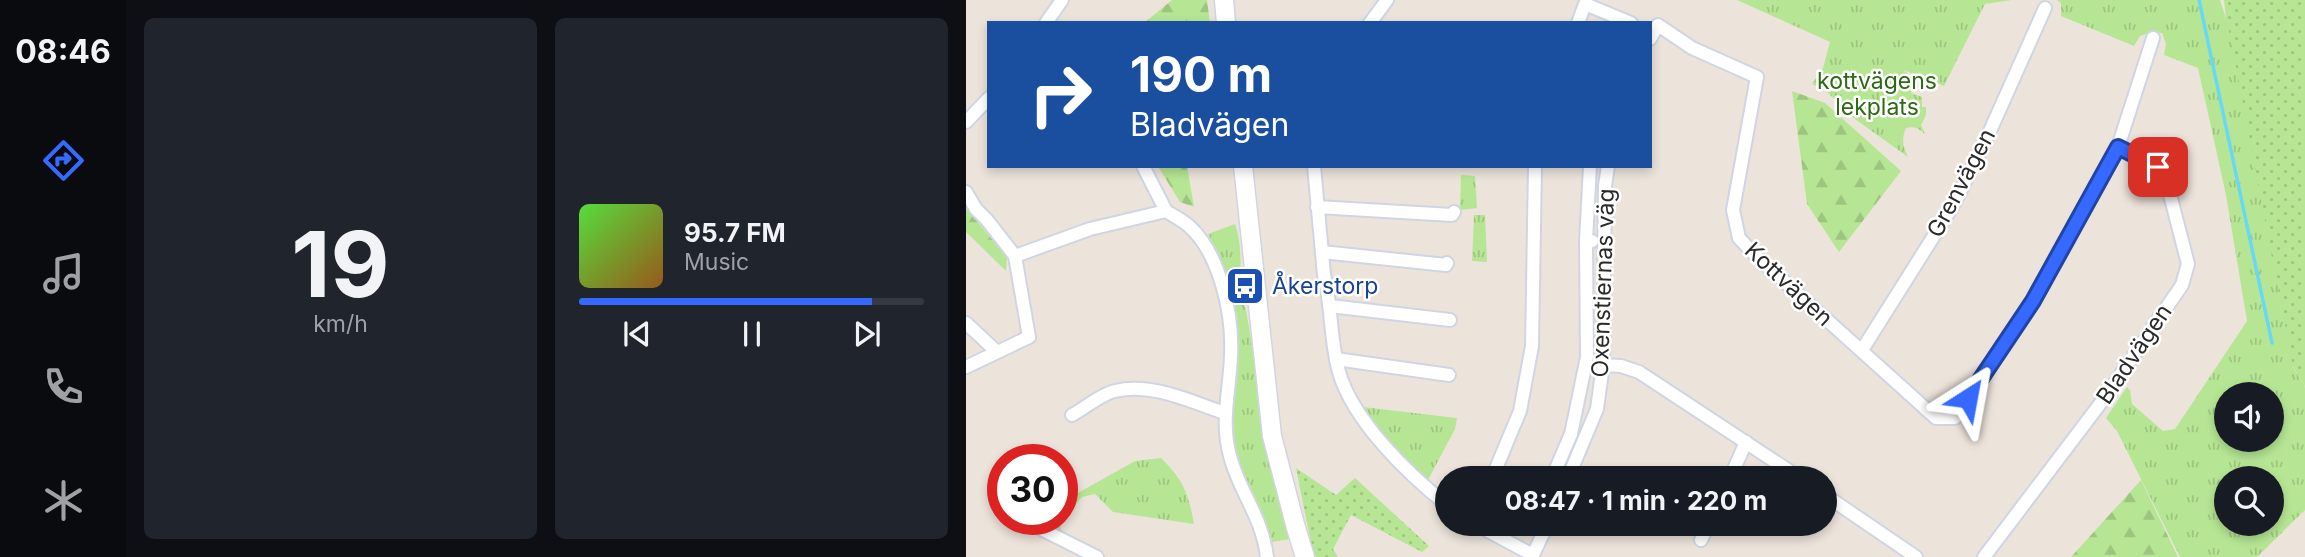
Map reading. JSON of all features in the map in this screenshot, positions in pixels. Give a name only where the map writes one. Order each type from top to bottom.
[{"type":"street","points":[[1047,21],[1062,0]]},
{"type":"street","points":[[1224,0],[1226,21]]},
{"type":"street","points":[[1371,21],[1387,0]]},
{"type":"street","points":[[1579,21],[1585,5],[1626,21]]},
{"type":"street","name":"Grenvägen","points":[[1862,350],[1954,204],[2045,8]]},
{"type":"street","name":"Kottvägen","points":[[1652,36],[1658,25],[1692,48],[1757,76],[1733,210],[1739,237],[1756,256],[1936,418],[1955,418],[2033,301],[2118,147]]},
{"type":"street","points":[[2118,147],[2153,38]]},
{"type":"street","points":[[966,122],[987,100]]},
{"type":"street","name":"Bladvägen","points":[[1984,557],[2106,397],[2182,285],[2188,264],[2167,183],[2158,167],[2118,147]]},
{"type":"street","points":[[1144,168],[1166,211],[1189,227],[1218,270],[1228,310],[1231,354],[1225,434],[1229,454],[1262,528],[1267,557]]},
{"type":"street","points":[[1242,168],[1272,436],[1305,557]]},
{"type":"street","points":[[1314,168],[1336,359],[1343,384],[1387,449],[1435,495]]},
{"type":"street","points":[[1497,466],[1520,411],[1532,346],[1535,168]]},
{"type":"street","points":[[1557,466],[1571,434],[1587,357],[1586,241],[1590,168]]},
{"type":"street","name":"Oxenstiernas väg","points":[[1573,466],[1597,409],[1603,365],[1603,242],[1608,168]]},
{"type":"street","points":[[966,192],[971,205],[1015,256],[1029,337],[966,367]]},
{"type":"street","points":[[1317,207],[1451,215],[1454,212]]},
{"type":"street","points":[[1015,256],[1090,229],[1166,211]]},
{"type":"street","points":[[1586,241],[1603,242]]},
{"type":"street","points":[[1322,252],[1447,263]]},
{"type":"street","points":[[1586,264],[1603,265]]},
{"type":"street","points":[[1330,306],[1450,320]]},
{"type":"street","points":[[966,323],[997,352]]},
{"type":"street","points":[[1336,359],[1449,375]]},
{"type":"street","points":[[1603,365],[1621,366],[1639,372],[1782,466]]},
{"type":"street","points":[[1072,415],[1113,391],[1143,388],[1157,390],[1226,413]]},
{"type":"street","points":[[1735,466],[1746,442]]},
{"type":"street","points":[[1837,503],[1916,557]]},
{"type":"street","points":[[1296,528],[1297,557]]},
{"type":"street","points":[[1051,535],[1080,554],[1097,557]]},
{"type":"street","points":[[1496,536],[1532,556],[1542,536]]},
{"type":"street","points":[[1701,540],[1703,536]]},
{"type":"green space","points":[[1172,0],[1207,0],[1210,21],[1146,21]]},
{"type":"green space","name":"kottvägens lekplats","points":[[1737,0],[2012,0],[1985,4],[1944,86],[1903,70],[1915,79],[1911,93],[1922,97],[1922,107],[1926,107],[1926,115],[1921,125],[1925,134],[1914,127],[1906,128],[1904,132],[1903,143],[1908,157],[1855,119],[1825,90],[1812,84],[1823,68],[1830,42]]},
{"type":"green space","points":[[2057,0],[2220,0],[2228,25],[2293,367],[2305,387],[2305,510],[2284,531],[2284,466],[2214,466],[2214,536],[2278,536],[2257,557],[2180,557],[2117,431],[2106,418],[2127,387],[2132,404],[2163,431],[2175,429],[2247,321],[2226,195],[2198,68],[2164,55],[2166,44],[2162,33],[2153,32],[2140,36],[2134,46],[2061,16],[2061,3]]},
{"type":"green space","points":[[2224,0],[2305,0],[2305,387],[2282,347]]},
{"type":"green space","points":[[1792,91],[1825,103],[1901,171],[1839,252],[1807,204]]},
{"type":"green space","points":[[1159,168],[1187,168],[1194,207],[1180,202]]},
{"type":"green space","points":[[1461,175],[1475,176],[1477,208],[1460,210]]},
{"type":"green space","points":[[966,208],[1007,257],[1006,271],[966,232]]},
{"type":"green space","points":[[1474,215],[1485,215],[1487,262],[1472,261]]},
{"type":"green space","points":[[1235,224],[1262,419],[1290,539],[1272,542],[1236,460],[1233,417],[1237,345],[1229,292],[1219,254],[1208,234]]},
{"type":"green space","points":[[1363,407],[1457,418],[1455,429],[1428,480],[1391,447]]},
{"type":"green space","points":[[1161,458],[1184,488],[1194,524],[1113,512],[1095,494],[1082,497],[1078,502],[1078,493],[1135,461]]},
{"type":"green space","points":[[1296,468],[1336,495],[1355,478],[1429,546],[1422,552],[1351,515],[1333,549],[1338,557],[1316,557]]},
{"type":"green space","points":[[2141,480],[2178,557],[2071,557]]},
{"type":"waterway","points":[[2199,0],[2272,343]]},
{"type":"place","name":"Åkerstorp","points":[[1245,286]]},
{"type":"route","points":[[1968,398],[2033,301],[2118,147],[2158,167]]}]
